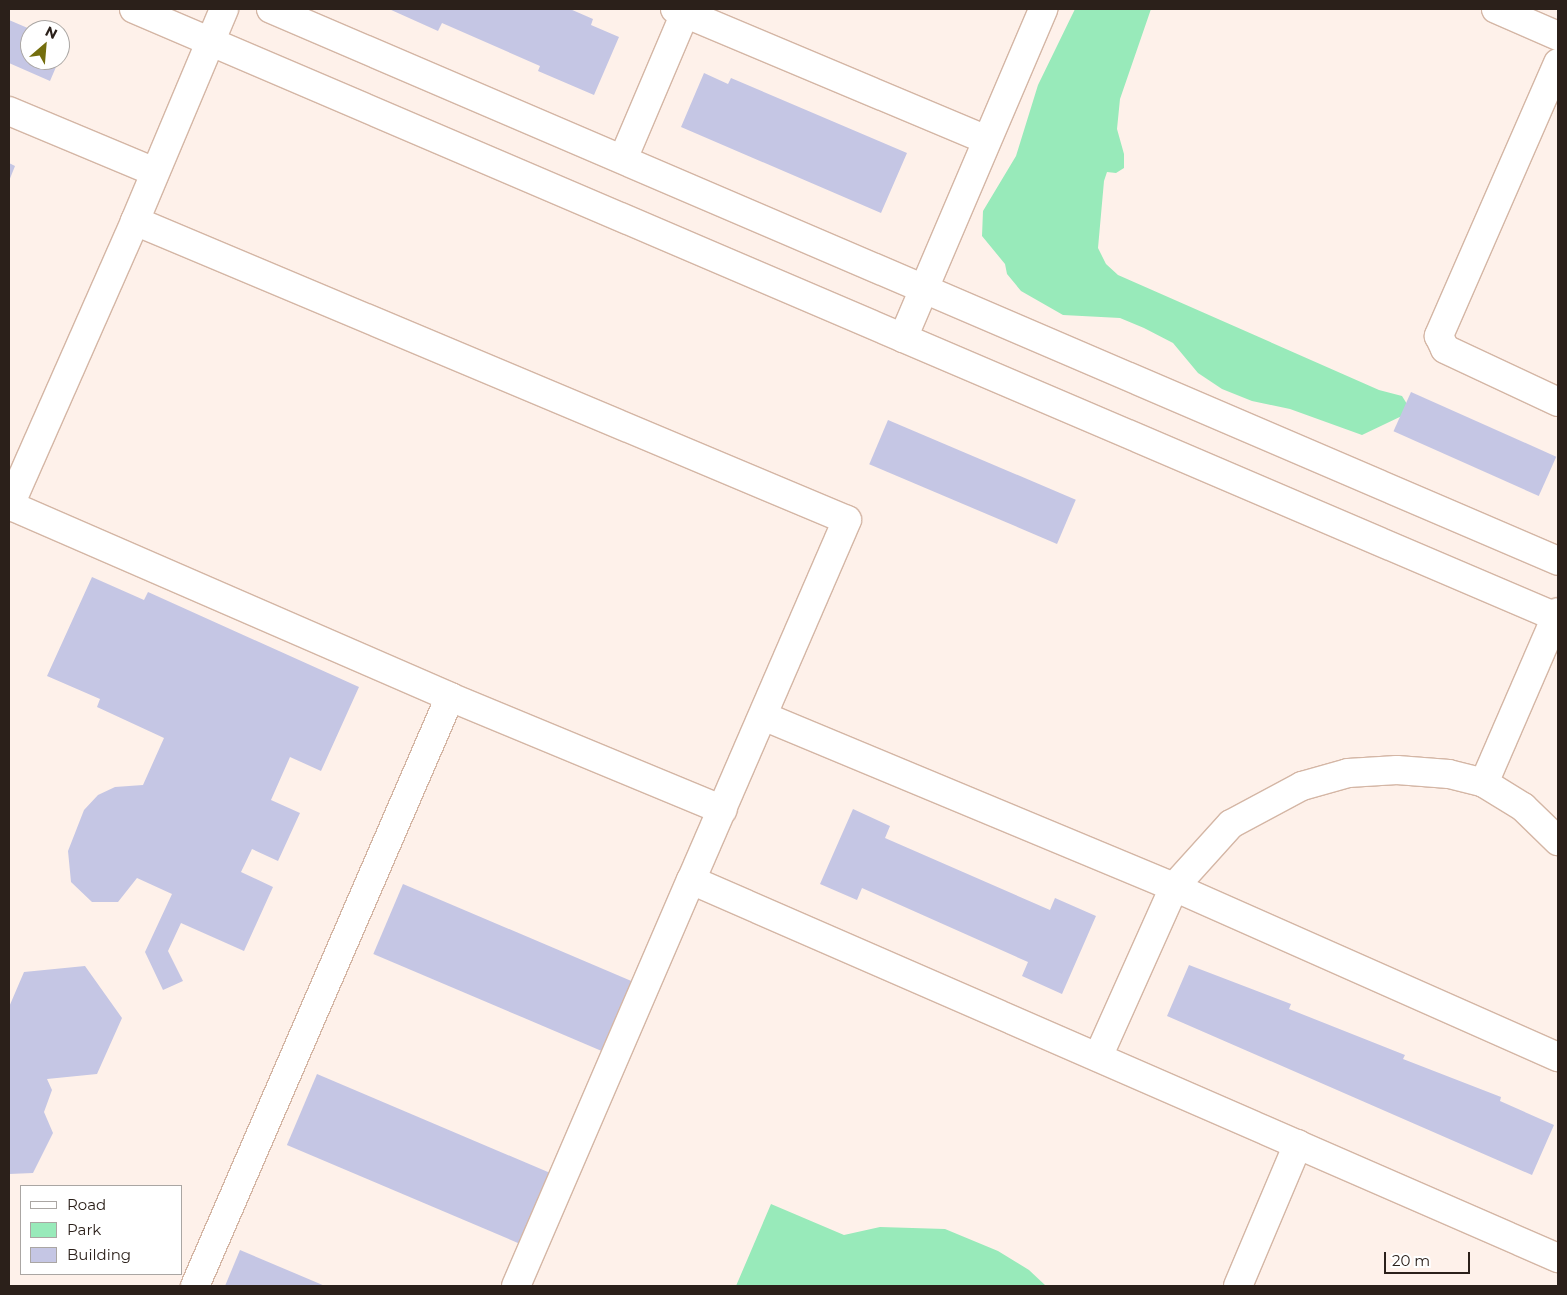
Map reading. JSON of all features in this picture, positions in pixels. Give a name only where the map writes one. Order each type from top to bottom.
[{"type":"lane","points":[[134,9],[903,338],[1558,615],[1484,783]]},
{"type":"lane","points":[[224,9],[135,221],[9,506],[450,697],[723,810]]},
{"type":"lane","points":[[271,9],[1558,561]]},
{"type":"lane","points":[[903,338],[985,139],[1043,9]]},
{"type":"lane","points":[[1496,9],[1558,36]]},
{"type":"lane","points":[[623,159],[680,11],[985,139]]},
{"type":"lane","points":[[1558,63],[1439,336],[1445,349],[1558,402]]},
{"type":"lane","points":[[9,111],[156,172]]},
{"type":"lane","points":[[135,221],[847,520],[516,1286]]},
{"type":"lane","points":[[195,1286],[450,697]]},
{"type":"lane","points":[[763,716],[1174,887],[1558,1057]]},
{"type":"lane","points":[[1098,1057],[1174,887],[1231,824],[1302,786],[1348,773],[1397,770],[1449,774],[1484,783],[1523,807],[1558,841]]},
{"type":"lane","points":[[691,880],[1298,1144],[1556,1251]]},
{"type":"lane","points":[[1238,1286],[1298,1144]]},
{"type":"green space","points":[[1075,9],[1151,9],[1120,99],[1117,129],[1124,154],[1124,168],[1116,173],[1107,172],[1104,181],[1098,248],[1106,264],[1118,275],[1379,390],[1402,396],[1407,404],[1406,414],[1362,435],[1290,409],[1252,401],[1222,389],[1198,373],[1173,343],[1120,318],[1063,315],[1021,291],[1007,274],[1005,264],[982,236],[983,211],[1016,156],[1038,85]]},
{"type":"green space","points":[[771,1204],[844,1235],[880,1227],[945,1229],[998,1251],[1029,1270],[1046,1286],[736,1286]]},
{"type":"building","points":[[389,9],[570,9],[593,19],[591,25],[619,37],[594,95],[538,71],[540,66],[442,23],[438,31]]},
{"type":"building","points":[[9,20],[20,25],[20,68],[9,63]]},
{"type":"building","points":[[25,70],[55,70],[50,81]]},
{"type":"building","points":[[704,73],[728,84],[731,78],[907,153],[881,213],[681,127]]},
{"type":"building","points":[[9,163],[15,166],[9,181]]},
{"type":"building","points":[[1411,392],[1556,457],[1539,496],[1394,431]]},
{"type":"building","points":[[888,420],[1076,500],[1057,544],[869,464]]},
{"type":"building","points":[[92,577],[144,600],[148,592],[359,687],[321,771],[290,757],[271,800],[300,813],[278,861],[252,849],[241,872],[273,887],[244,951],[181,923],[168,951],[183,981],[163,990],[145,952],[172,894],[137,878],[118,902],[92,902],[71,882],[68,851],[84,810],[98,795],[115,787],[143,785],[164,738],[97,707],[100,699],[47,676]]},
{"type":"building","points":[[853,809],[890,826],[885,838],[1050,910],[1055,898],[1096,916],[1062,994],[1022,976],[1028,962],[862,888],[857,900],[820,884]]},
{"type":"building","points":[[403,884],[640,984],[610,1054],[373,954]]},
{"type":"building","points":[[1189,965],[1291,1004],[1289,1009],[1405,1055],[1403,1059],[1501,1097],[1500,1101],[1554,1125],[1532,1175],[1167,1016]]},
{"type":"building","points":[[85,966],[122,1018],[97,1074],[47,1079],[52,1090],[44,1112],[53,1133],[33,1173],[9,1174],[9,1007],[24,972]]},
{"type":"building","points":[[317,1074],[553,1174],[523,1245],[287,1145]]},
{"type":"building","points":[[240,1250],[325,1286],[225,1286]]}]
